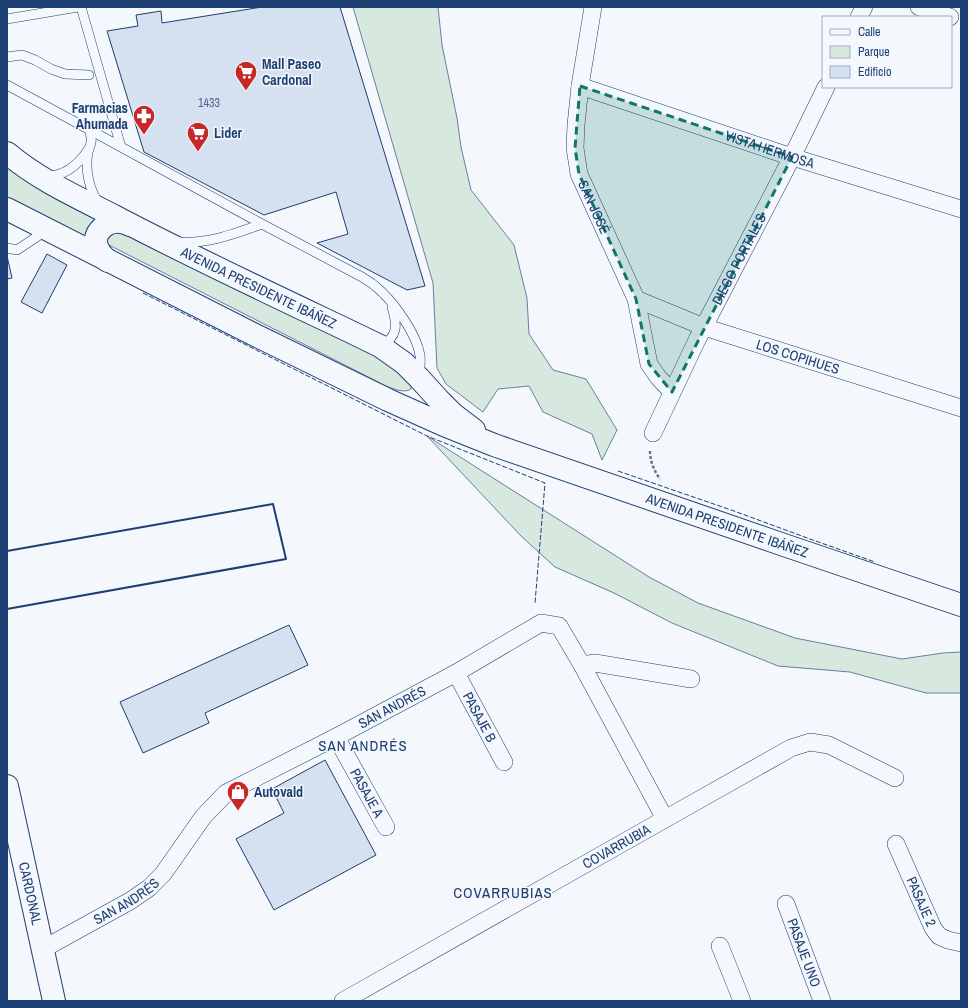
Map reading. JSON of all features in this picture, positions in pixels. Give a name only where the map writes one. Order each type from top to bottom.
[{"type":"main road","name":"AVENIDA PRESIDENTE IBÁÑEZ","points":[[7,153],[22,166],[39,176],[131,225],[380,346],[404,363],[453,414],[494,445]]},
{"type":"main road","name":"AVENIDA PRESIDENTE IBÁÑEZ","points":[[7,209],[246,330],[388,400],[444,425],[494,445],[784,546],[961,605]]},
{"type":"main road","points":[[108,261],[98,250],[96,236],[99,231],[109,223],[117,221],[131,225]]},
{"type":"main road","points":[[388,400],[407,401],[412,399],[416,395],[420,385],[419,378]]},
{"type":"main road","name":"CARDONAL","points":[[7,786],[54,1001]]},
{"type":"street","name":"SAN JOSÉ","points":[[593,7],[580,86],[575,148],[579,174],[636,299],[649,364],[658,377],[672,392]]},
{"type":"street","points":[[919,7],[948,16]]},
{"type":"street","name":"VISTA HERMOSA","points":[[580,86],[792,157],[961,209]]},
{"type":"street","name":"DIEGO PORTALES","points":[[653,433],[704,327],[792,157],[826,88]]},
{"type":"street","name":"LOS COPIHUES","points":[[636,299],[704,327],[961,408]]},
{"type":"street","name":"SAN ANDRÉS","points":[[43,949],[130,901],[149,888],[163,874],[203,817],[226,793],[336,738],[456,673],[541,623],[559,626],[582,665],[664,819]]},
{"type":"street","points":[[582,665],[595,663],[691,679]]},
{"type":"street","name":"PASAJE B","points":[[456,673],[504,762]]},
{"type":"street","name":"PASAJE A","points":[[336,738],[386,827]]},
{"type":"street","name":"COVARRUBIA","points":[[343,1001],[791,748],[810,742],[829,745],[895,778]]},
{"type":"street","name":"PASAJE 2","points":[[896,844],[933,928],[938,936],[961,943]]},
{"type":"street","name":"PASAJE UNO","points":[[786,904],[822,1001]]},
{"type":"street","points":[[720,946],[742,1001]]},
{"type":"lane","points":[[7,19],[79,7],[121,147]]},
{"type":"lane","points":[[7,57],[22,55],[65,74],[89,75]]},
{"type":"lane","points":[[7,85],[362,277],[376,286],[408,325],[420,357],[419,378]]},
{"type":"lane","points":[[39,176],[58,174],[67,171],[76,165],[89,149],[91,142],[90,130]]},
{"type":"lane","points":[[91,142],[88,152],[87,165],[89,179],[97,201],[104,211]]},
{"type":"lane","points":[[163,241],[201,242],[225,237],[262,224]]},
{"type":"lane","points":[[7,248],[17,250],[47,230]]},
{"type":"lane","points":[[380,346],[387,343],[396,331],[396,321],[390,302]]},
{"type":"path","points":[[653,433],[650,445],[651,462],[654,472],[664,484]]},
{"type":"highlighted area","points":[[580,86],[792,157],[672,392],[649,364],[636,299],[579,174],[575,148]]},
{"type":"green space","points":[[353,7],[438,7],[442,45],[457,118],[461,147],[471,190],[514,245],[527,298],[529,334],[553,370],[586,379],[617,430],[602,460],[592,434],[543,412],[529,386],[498,389],[483,412],[446,384],[437,368],[433,283]]},
{"type":"green space","points":[[7,164],[99,218],[90,242],[7,201]]},
{"type":"green space","points":[[114,228],[367,351],[392,367],[411,385],[411,389],[401,391],[384,385],[109,245],[106,242],[107,233]]},
{"type":"green space","points":[[427,436],[649,577],[698,603],[795,638],[902,659],[961,652],[961,693],[926,693],[850,672],[778,666],[672,623],[614,593],[555,567],[521,536]]},
{"type":"building","name":"Mall Paseo Cardonal","points":[[262,7],[340,7],[425,286],[407,290],[317,243],[348,234],[336,192],[264,215],[144,152],[107,31],[138,26],[136,15],[161,11],[162,23]]},
{"type":"building","points":[[47,254],[67,265],[42,313],[21,302]]},
{"type":"building","points":[[7,256],[12,278],[7,279]]},
{"type":"building","points":[[289,625],[308,665],[205,713],[209,723],[143,753],[120,702]]},
{"type":"building","points":[[325,760],[376,855],[274,910],[236,839],[284,813],[272,789]]},
{"type":"fence","points":[[143,293],[427,436],[545,483],[535,603]]},
{"type":"fence","points":[[618,471],[875,562]]},
{"type":"wall","points":[[7,551],[273,504],[286,559],[7,609]]},
{"type":"place","name":"Mall Paseo Cardonal","points":[[246,92]]},
{"type":"place","name":"Farmacias Ahumada","points":[[144,136]]},
{"type":"place","name":"Lider","points":[[198,152]]},
{"type":"place","name":"Autovald","points":[[238,812]]},
{"type":"district","name":"SAN ANDRÉS","points":[[363,745]]},
{"type":"district","name":"COVARRUBIAS","points":[[503,892]]}]
